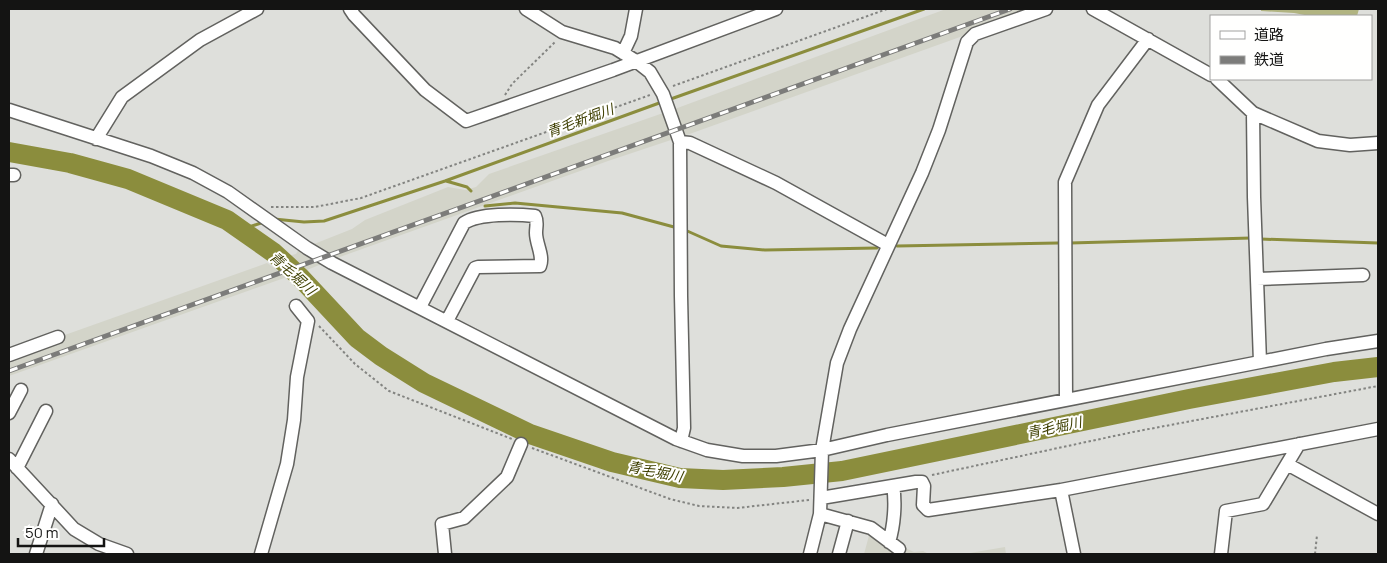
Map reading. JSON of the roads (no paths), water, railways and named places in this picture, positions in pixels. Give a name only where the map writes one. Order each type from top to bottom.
[{"type":"street","points":[[96,139],[122,97],[200,40],[257,9]]},
{"type":"street","points":[[350,9],[425,90],[466,121],[776,9]]},
{"type":"street","points":[[526,9],[562,32],[615,48],[650,72],[663,91],[680,142],[684,428],[681,441]]},
{"type":"street","points":[[623,53],[631,36],[636,9]]},
{"type":"street","points":[[810,554],[820,514],[821,455],[833,381],[842,345],[922,173],[939,130],[968,42],[975,34],[1046,9]]},
{"type":"street","points":[[1093,9],[1210,74]]},
{"type":"street","points":[[1066,400],[1065,182],[1098,105],[1148,39]]},
{"type":"street","points":[[1218,80],[1254,114],[1323,143],[1350,145],[1378,143]]},
{"type":"street","points":[[9,110],[151,156],[214,183],[265,210],[282,229],[307,248],[332,263],[681,441],[722,453],[758,457],[821,455],[887,435],[1326,349],[1378,341]]},
{"type":"street","points":[[1254,114],[1254,197],[1260,362]]},
{"type":"street","points":[[680,142],[690,143],[776,183],[888,245]]},
{"type":"street","points":[[420,307],[464,223],[470,219],[512,214],[535,216],[537,219],[536,233],[542,261],[540,266],[475,268],[448,321]]},
{"type":"street","points":[[1257,279],[1363,275]]},
{"type":"street","points":[[261,554],[286,464],[294,420],[297,377],[308,321],[296,306]]},
{"type":"street","points":[[9,355],[58,337]]},
{"type":"street","points":[[9,413],[21,390]]},
{"type":"street","points":[[46,411],[13,463],[74,528],[85,536],[127,554]]},
{"type":"street","points":[[821,493],[922,482],[924,486],[923,505],[928,510],[1061,490],[1378,429]]},
{"type":"street","points":[[446,554],[442,524],[464,518],[507,477],[521,444]]},
{"type":"street","points":[[1221,554],[1226,511],[1263,504],[1299,444]]},
{"type":"street","points":[[1287,464],[1378,514]]},
{"type":"street","points":[[820,514],[871,528],[894,545],[892,534],[893,486]]},
{"type":"street","points":[[1061,490],[1074,554]]},
{"type":"street","points":[[36,554],[52,504]]},
{"type":"street","points":[[840,554],[854,522]]},
{"type":"waterway","name":"青毛新堀川","points":[[668,100],[924,9]]},
{"type":"waterway","name":"青毛新堀川","points":[[274,219],[304,222],[324,221],[445,181],[662,102]]},
{"type":"waterway","name":"青毛堀川","points":[[9,152],[70,163],[128,179],[227,220],[274,253],[300,277],[357,338],[381,356],[424,383],[530,434],[612,462],[680,478],[723,480],[783,477],[842,471],[1189,399],[1334,372],[1378,367]]},
{"type":"waterway","points":[[446,181],[467,187],[471,191]]},
{"type":"waterway","points":[[485,206],[515,203],[622,213],[674,227]]},
{"type":"waterway","name":"青毛新堀川","points":[[240,230],[264,222]]},
{"type":"waterway","points":[[685,230],[721,246],[765,250],[877,248]]},
{"type":"waterway","points":[[1070,243],[1251,238]]},
{"type":"waterway","points":[[1261,239],[1378,243]]},
{"type":"waterway","points":[[897,246],[1058,243]]},
{"type":"railway","points":[[9,371],[1010,9]]}]
